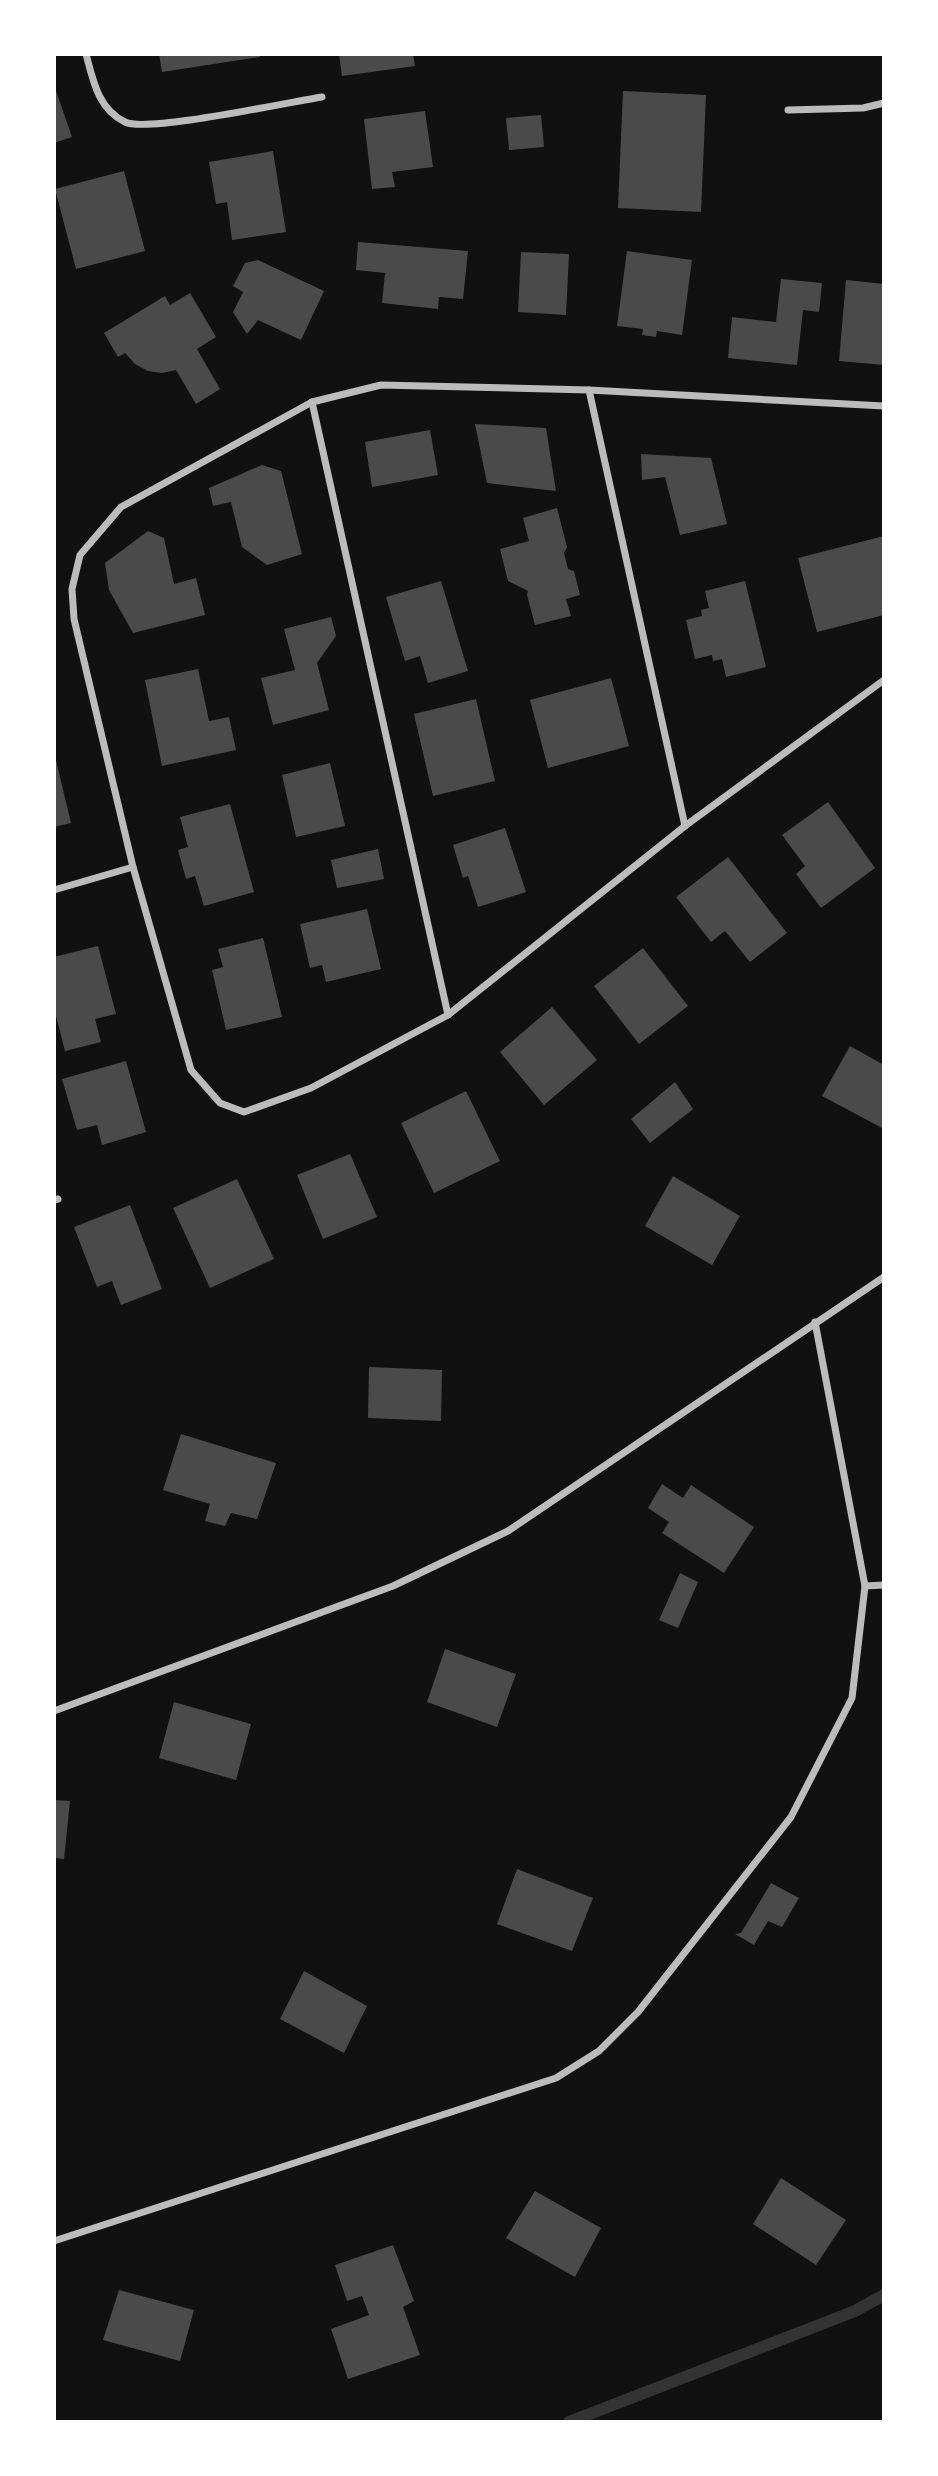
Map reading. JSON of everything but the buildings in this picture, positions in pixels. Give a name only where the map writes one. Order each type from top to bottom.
[{"type":"street","points":[[86,54],[96,90],[109,111],[127,123],[161,124],[322,97]]},
{"type":"street","points":[[788,110],[863,108],[884,103]]},
{"type":"street","points":[[884,406],[589,390],[381,385],[312,402],[121,508],[80,555],[72,589],[74,619],[133,867],[191,1070],[220,1103],[244,1112],[311,1088],[448,1014],[685,826],[884,680]]},
{"type":"street","points":[[589,390],[685,826]]},
{"type":"street","points":[[312,402],[448,1014]]},
{"type":"street","points":[[54,890],[133,867]]},
{"type":"street","points":[[54,1711],[393,1586],[508,1531],[884,1277]]},
{"type":"street","points":[[54,2241],[556,2078],[599,2051],[638,2011],[792,1817],[852,1698],[865,1586],[815,1322]]},
{"type":"street","points":[[865,1586],[884,1585]]},
{"type":"waterway","points":[[569,2422],[855,2311],[884,2295]]}]
